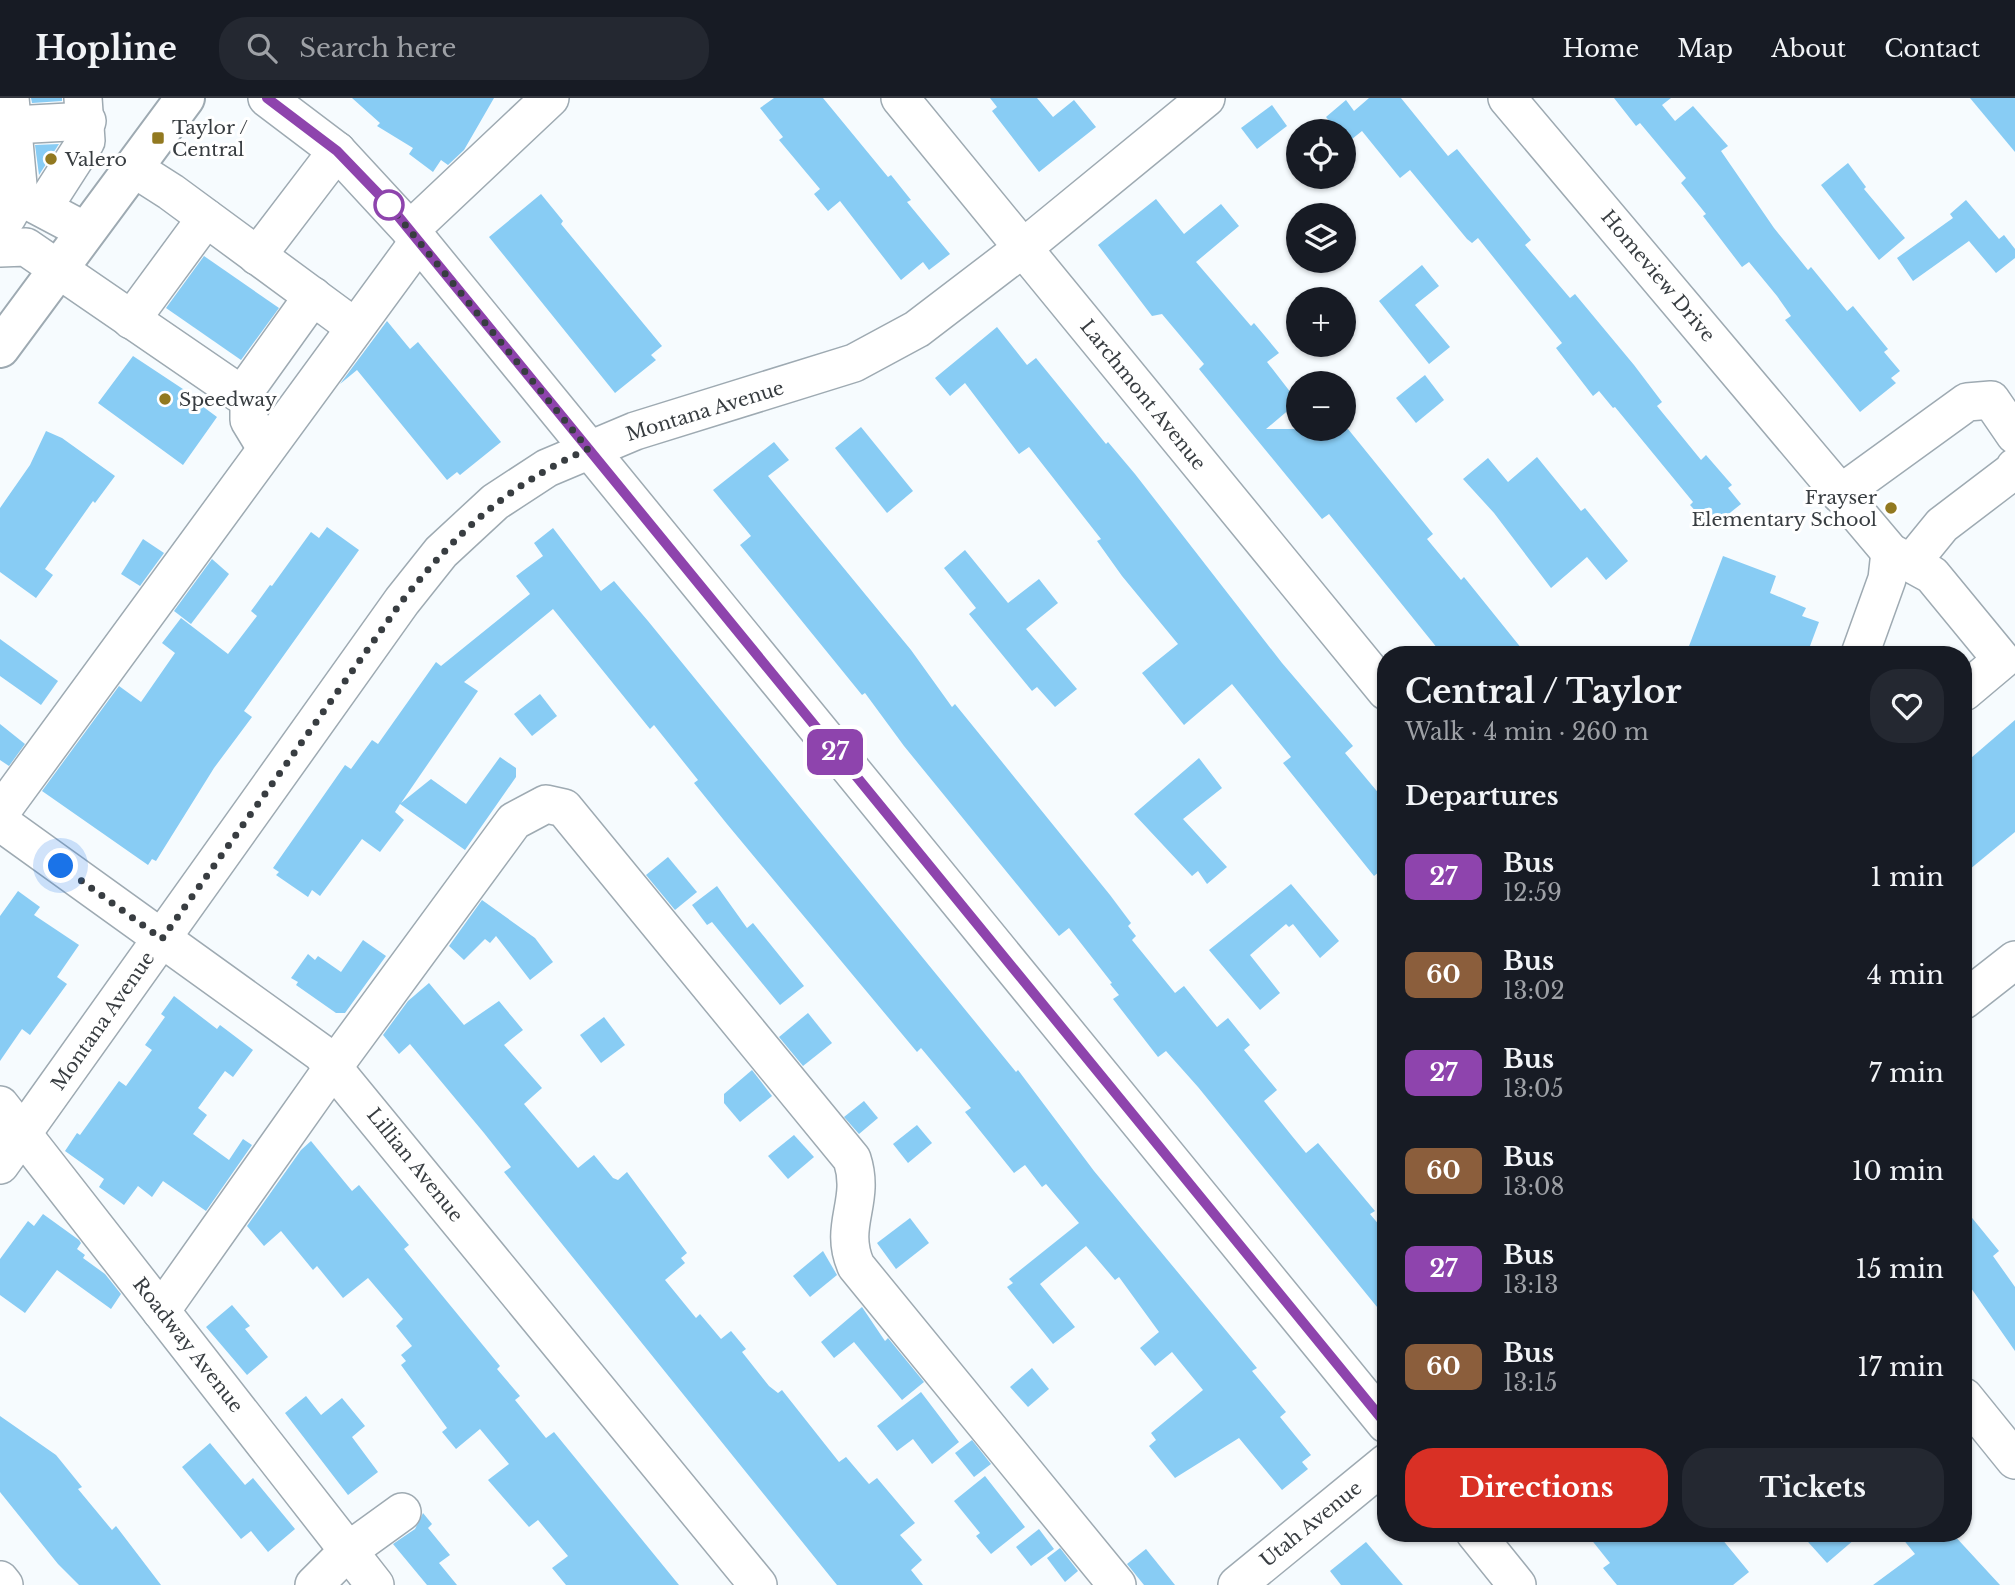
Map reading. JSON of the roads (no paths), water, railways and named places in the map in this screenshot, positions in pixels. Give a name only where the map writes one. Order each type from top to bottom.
[{"type":"main road","points":[[0,348],[56,269],[130,176],[186,98]]},
{"type":"street","points":[[267,98],[337,151],[414,235],[1377,1413]]},
{"type":"street","points":[[0,813],[267,448],[414,235],[550,98]]},
{"type":"street","name":"Larchmont Avenue","points":[[900,98],[1377,680]]},
{"type":"street","name":"Montana Avenue","points":[[0,1165],[386,623],[441,552],[495,502],[547,468],[588,449],[635,431],[854,363],[916,329],[1023,248],[1206,98]]},
{"type":"street","name":"Homeview Drive","points":[[1507,98],[1840,494],[1900,558],[1933,575],[2002,660],[1972,685]]},
{"type":"street","points":[[20,208],[12,112],[84,125],[130,176],[206,218],[353,326]]},
{"type":"street","points":[[20,208],[84,125]]},
{"type":"street","points":[[257,256],[337,151]]},
{"type":"street","points":[[20,208],[85,231]]},
{"type":"street","points":[[131,320],[206,218]]},
{"type":"street","points":[[0,248],[26,247],[249,400],[249,420],[267,448]]},
{"type":"street","points":[[242,395],[313,296]]},
{"type":"street","points":[[1840,494],[1967,402],[1991,400],[2015,435]]},
{"type":"street","points":[[1863,646],[1887,579],[1900,558],[2015,467]]},
{"type":"street","points":[[161,1311],[334,1066],[514,821],[546,804],[564,808],[852,1159],[857,1174],[857,1200],[848,1240],[856,1266],[1117,1585]]},
{"type":"street","name":"Lillian Avenue","points":[[0,822],[321,1053],[334,1066],[758,1585]]},
{"type":"street","points":[[1972,994],[2015,960]]},
{"type":"street","name":"Roadway Avenue","points":[[0,1105],[375,1585]]},
{"type":"street","points":[[1972,1407],[2015,1460]]},
{"type":"street","name":"Utah Avenue","points":[[1237,1585],[1377,1470]]},
{"type":"street","points":[[314,1585],[348,1551],[402,1512]]},
{"type":"street","points":[[1482,1542],[1517,1585]]},
{"type":"street","points":[[0,1580],[4,1585]]},
{"type":"place","name":"Taylor / Central","points":[[158,138]]},
{"type":"place","name":"Valero","points":[[51,159]]},
{"type":"place","name":"Speedway","points":[[165,399]]},
{"type":"place","name":"Frayser Elementary School","points":[[1891,508]]}]
